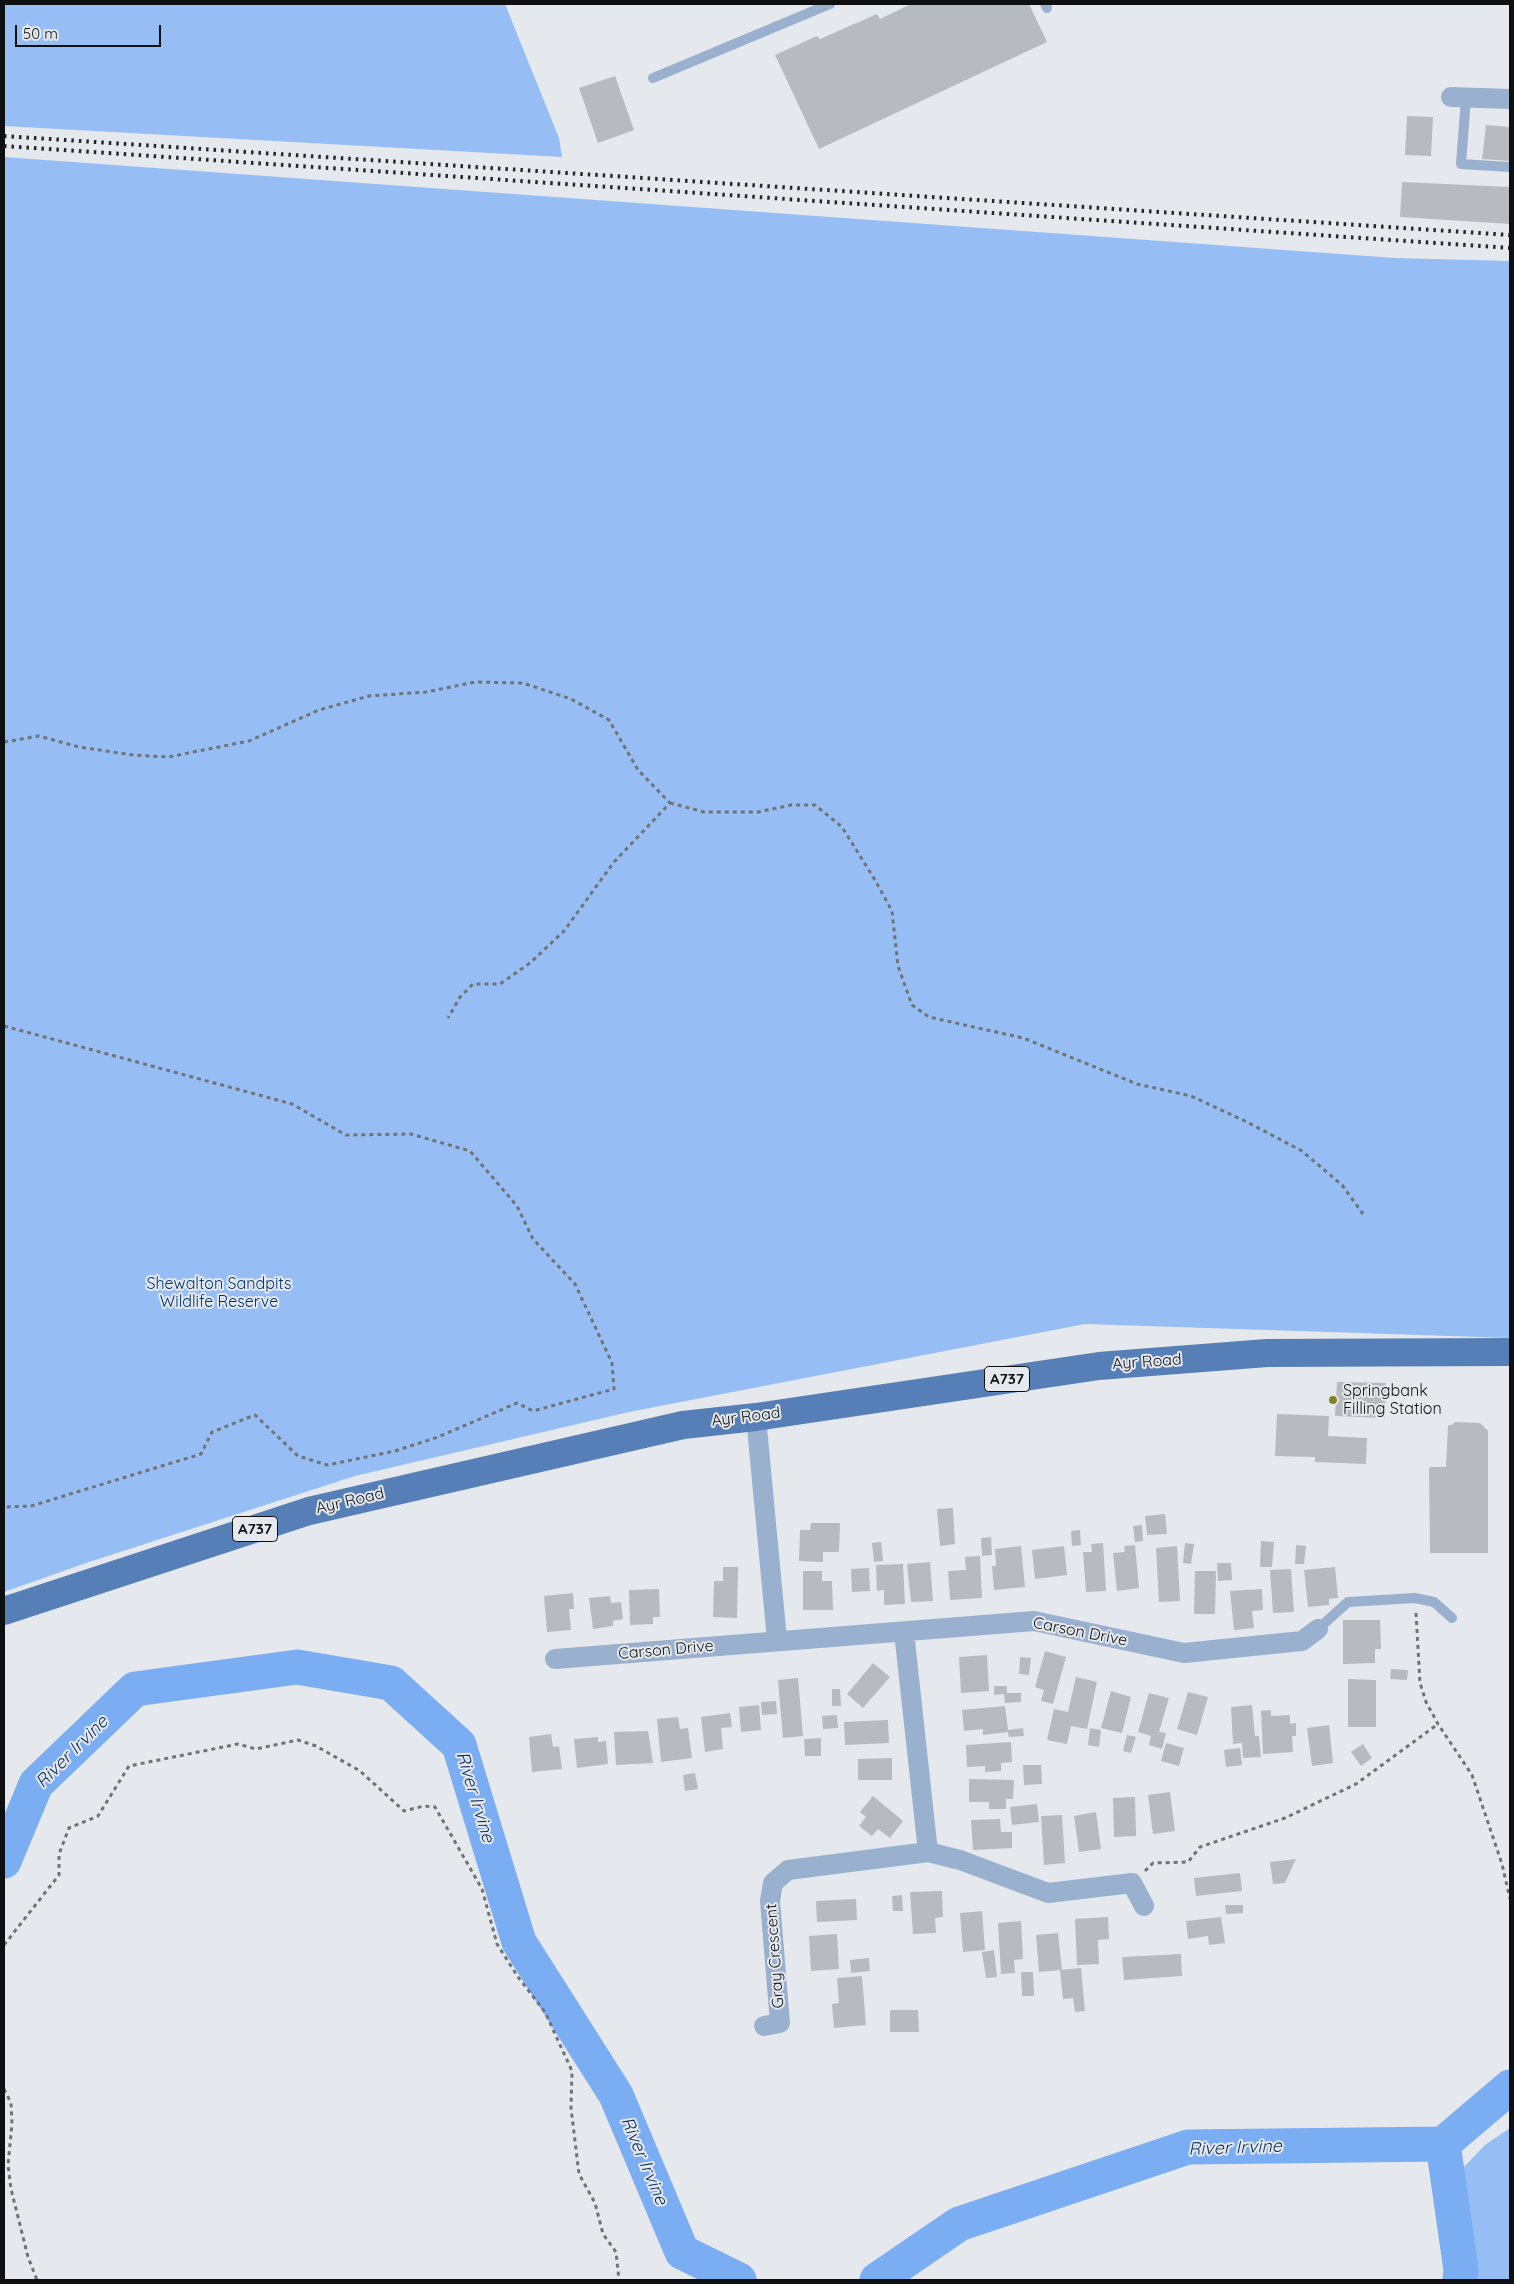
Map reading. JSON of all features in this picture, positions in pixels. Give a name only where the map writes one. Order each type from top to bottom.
[{"type":"main road","name":"Ayr Road","points":[[4,1611],[309,1511],[683,1425],[756,1417],[1099,1366],[1267,1353],[1510,1352]]},
{"type":"street","points":[[1458,97],[1510,99]]},
{"type":"street","points":[[756,1417],[777,1640]]},
{"type":"street","name":"Carson Drive","points":[[555,1659],[1034,1621],[1184,1652],[1302,1641],[1318,1629]]},
{"type":"street","points":[[904,1632],[928,1852]]},
{"type":"street","name":"Gray Crescent","points":[[764,2026],[780,2023],[770,1901],[773,1883],[788,1870],[928,1852],[960,1860],[1048,1893],[1132,1883]]},
{"type":"street","points":[[1132,1883],[1144,1906]]},
{"type":"lane","points":[[653,78],[830,4]]},
{"type":"lane","points":[[1458,97],[1461,164],[1510,168]]},
{"type":"lane","points":[[1318,1629],[1348,1602],[1415,1598],[1434,1602],[1452,1618]]},
{"type":"path","points":[[4,742],[39,736],[79,747],[133,756],[168,757],[249,742],[318,710],[369,696],[426,692],[475,682],[523,682],[571,700],[609,720],[638,770],[670,802],[704,812],[758,812],[791,805],[815,805],[842,827],[892,911],[898,966],[912,1005],[929,1017],[1022,1038],[1137,1084],[1191,1096],[1247,1122],[1302,1151],[1342,1185],[1363,1214]]},
{"type":"path","points":[[448,1018],[460,998],[474,984],[500,984],[530,963],[564,931],[614,862],[670,802]]},
{"type":"path","points":[[4,1026],[292,1104],[346,1135],[411,1134],[470,1152],[517,1206],[533,1239],[575,1284],[612,1363],[614,1389],[533,1411],[518,1403],[438,1437],[404,1448],[326,1465],[298,1456],[255,1415],[212,1432],[201,1454],[31,1506],[4,1506]]},
{"type":"path","points":[[1415,1598],[1420,1683],[1426,1702],[1438,1724],[1472,1775],[1502,1864],[1510,1899]]},
{"type":"path","points":[[1132,1883],[1153,1864],[1188,1862],[1200,1846],[1285,1818],[1356,1784],[1438,1724]]},
{"type":"path","points":[[4,1945],[59,1875],[59,1854],[69,1828],[98,1816],[129,1766],[238,1744],[256,1749],[298,1740],[316,1746],[360,1771],[404,1811],[424,1806],[435,1807],[482,1889],[497,1944],[518,1977],[545,2012],[572,2071],[571,2108],[579,2174],[595,2203],[603,2234],[616,2252],[619,2280]]},
{"type":"path","points":[[4,2089],[11,2103],[12,2124],[8,2166],[11,2189],[28,2257],[37,2280]]},
{"type":"green space","points":[[4,4],[505,4],[559,138],[562,157],[4,126]]},
{"type":"green space","name":"Shewalton Sandpits Wildlife Reserve","points":[[4,157],[1395,258],[1510,261],[1510,1338],[1085,1324],[629,1412],[355,1476],[86,1563],[4,1592]]},
{"type":"green space","points":[[1510,2128],[1510,2280],[1474,2280],[1467,2229],[1461,2210],[1460,2171],[1485,2145]]},
{"type":"building","points":[[911,4],[1029,4],[1047,42],[819,149],[775,55],[817,36],[820,39],[877,14],[880,19]]},
{"type":"building","points":[[615,76],[634,130],[598,143],[579,88]]},
{"type":"building","points":[[1407,116],[1433,117],[1431,156],[1405,155]]},
{"type":"building","points":[[1486,125],[1510,127],[1510,161],[1482,159]]},
{"type":"building","points":[[1402,182],[1510,187],[1510,224],[1400,217]]},
{"type":"building","points":[[1337,1382],[1386,1383],[1385,1418],[1335,1416]]},
{"type":"building","points":[[1277,1414],[1329,1416],[1328,1436],[1367,1438],[1366,1464],[1315,1462],[1315,1457],[1275,1456]]},
{"type":"building","points":[[1455,1422],[1480,1423],[1488,1431],[1488,1553],[1430,1553],[1429,1469],[1430,1467],[1446,1467],[1448,1425],[1452,1425]]},
{"type":"building","points":[[953,1508],[955,1544],[940,1546],[937,1509]]},
{"type":"building","points":[[1165,1514],[1167,1534],[1147,1535],[1145,1516]]},
{"type":"building","points":[[811,1523],[840,1523],[839,1552],[823,1552],[823,1562],[799,1561],[800,1530],[810,1530]]},
{"type":"building","points":[[1142,1525],[1143,1541],[1135,1542],[1133,1526]]},
{"type":"building","points":[[1080,1530],[1081,1545],[1072,1546],[1071,1531]]},
{"type":"building","points":[[991,1537],[992,1555],[982,1556],[981,1538]]},
{"type":"building","points":[[1261,1541],[1274,1542],[1272,1567],[1260,1567]]},
{"type":"building","points":[[881,1542],[883,1561],[874,1562],[872,1543]]},
{"type":"building","points":[[1103,1543],[1106,1591],[1086,1592],[1083,1552],[1092,1552],[1091,1544]]},
{"type":"building","points":[[1185,1543],[1194,1544],[1191,1564],[1183,1563]]},
{"type":"building","points":[[1135,1545],[1139,1588],[1117,1591],[1113,1553],[1125,1552],[1124,1546]]},
{"type":"building","points":[[1296,1545],[1306,1546],[1304,1564],[1295,1564]]},
{"type":"building","points":[[1021,1546],[1025,1587],[994,1590],[992,1566],[996,1566],[995,1549]]},
{"type":"building","points":[[1064,1546],[1067,1575],[1035,1579],[1032,1550]]},
{"type":"building","points":[[1177,1546],[1180,1601],[1159,1602],[1156,1548]]},
{"type":"building","points":[[980,1556],[982,1598],[950,1600],[948,1571],[966,1570],[965,1557]]},
{"type":"building","points":[[930,1562],[933,1601],[911,1602],[907,1564]]},
{"type":"building","points":[[1217,1563],[1231,1563],[1232,1580],[1218,1581]]},
{"type":"building","points":[[903,1564],[905,1604],[884,1605],[884,1590],[877,1591],[876,1565]]},
{"type":"building","points":[[723,1567],[738,1567],[737,1618],[713,1617],[714,1581],[723,1581]]},
{"type":"building","points":[[1335,1567],[1338,1598],[1329,1599],[1329,1605],[1308,1607],[1304,1570]]},
{"type":"building","points":[[869,1568],[870,1591],[852,1592],[851,1569]]},
{"type":"building","points":[[1291,1569],[1294,1612],[1273,1613],[1270,1570]]},
{"type":"building","points":[[803,1571],[822,1571],[822,1581],[832,1581],[833,1610],[803,1610]]},
{"type":"building","points":[[1195,1571],[1216,1571],[1215,1614],[1194,1614]]},
{"type":"building","points":[[659,1589],[660,1617],[653,1617],[653,1624],[630,1625],[629,1590]]},
{"type":"building","points":[[1262,1589],[1263,1610],[1252,1611],[1254,1628],[1234,1630],[1230,1591]]},
{"type":"building","points":[[573,1593],[574,1609],[569,1609],[571,1630],[547,1632],[544,1596]]},
{"type":"building","points":[[610,1596],[611,1603],[621,1602],[623,1619],[613,1621],[613,1626],[593,1629],[589,1598]]},
{"type":"building","points":[[1343,1620],[1380,1620],[1381,1649],[1375,1649],[1375,1663],[1343,1664]]},
{"type":"building","points":[[1045,1651],[1066,1657],[1053,1704],[1041,1701],[1044,1690],[1035,1687]]},
{"type":"building","points":[[987,1655],[989,1691],[961,1693],[959,1657]]},
{"type":"building","points":[[1020,1657],[1031,1658],[1029,1675],[1019,1674]]},
{"type":"building","points":[[873,1663],[890,1677],[863,1708],[847,1694]]},
{"type":"building","points":[[1391,1669],[1408,1670],[1407,1680],[1390,1679]]},
{"type":"building","points":[[1076,1677],[1097,1682],[1087,1729],[1071,1726],[1067,1744],[1047,1740],[1054,1709],[1068,1712]]},
{"type":"building","points":[[798,1678],[803,1736],[783,1738],[778,1680]]},
{"type":"building","points":[[1348,1679],[1376,1680],[1376,1727],[1348,1727]]},
{"type":"building","points":[[994,1686],[1007,1686],[1007,1693],[1021,1693],[1021,1702],[1005,1703],[1004,1694],[994,1695]]},
{"type":"building","points":[[832,1689],[840,1689],[841,1706],[832,1706]]},
{"type":"building","points":[[1111,1691],[1131,1697],[1122,1733],[1101,1728]]},
{"type":"building","points":[[1188,1692],[1208,1697],[1197,1735],[1177,1729]]},
{"type":"building","points":[[1149,1693],[1169,1698],[1159,1732],[1166,1733],[1162,1749],[1149,1745],[1151,1736],[1138,1732]]},
{"type":"building","points":[[776,1701],[777,1714],[762,1715],[761,1702]]},
{"type":"building","points":[[759,1705],[761,1730],[741,1732],[739,1707]]},
{"type":"building","points":[[1252,1705],[1255,1736],[1259,1736],[1261,1757],[1243,1758],[1242,1743],[1233,1744],[1231,1707]]},
{"type":"building","points":[[1005,1706],[1008,1730],[1023,1728],[1024,1736],[1009,1737],[1008,1732],[983,1735],[983,1729],[964,1731],[962,1710]]},
{"type":"building","points":[[1271,1710],[1271,1716],[1290,1715],[1290,1724],[1296,1723],[1296,1736],[1292,1736],[1293,1752],[1263,1754],[1261,1711]]},
{"type":"building","points":[[730,1713],[732,1727],[721,1728],[723,1749],[705,1752],[701,1717]]},
{"type":"building","points":[[837,1715],[838,1728],[823,1729],[822,1716]]},
{"type":"building","points":[[678,1717],[680,1729],[688,1728],[692,1758],[661,1762],[657,1719]]},
{"type":"building","points":[[888,1720],[889,1743],[845,1745],[844,1722]]},
{"type":"building","points":[[1329,1725],[1333,1763],[1312,1766],[1307,1728]]},
{"type":"building","points":[[1090,1728],[1101,1730],[1099,1747],[1088,1745]]},
{"type":"building","points":[[648,1731],[653,1763],[616,1765],[614,1732]]},
{"type":"building","points":[[551,1734],[553,1747],[559,1746],[562,1769],[532,1772],[529,1737]]},
{"type":"building","points":[[1127,1735],[1136,1737],[1131,1753],[1123,1751]]},
{"type":"building","points":[[598,1737],[598,1742],[606,1741],[608,1764],[577,1768],[574,1739]]},
{"type":"building","points":[[821,1738],[821,1756],[805,1756],[804,1739]]},
{"type":"building","points":[[1011,1742],[1012,1762],[1001,1763],[1001,1771],[985,1772],[985,1766],[967,1767],[966,1745]]},
{"type":"building","points":[[1166,1743],[1184,1748],[1179,1766],[1161,1761]]},
{"type":"building","points":[[1363,1744],[1372,1758],[1361,1766],[1351,1752]]},
{"type":"building","points":[[1240,1748],[1242,1765],[1226,1767],[1224,1750]]},
{"type":"building","points":[[892,1758],[892,1780],[858,1780],[858,1759]]},
{"type":"building","points":[[1023,1765],[1041,1765],[1042,1784],[1024,1785]]},
{"type":"building","points":[[695,1773],[698,1789],[685,1791],[683,1775]]},
{"type":"building","points":[[969,1779],[1014,1780],[1013,1799],[1006,1799],[1006,1809],[989,1809],[989,1802],[969,1802]]},
{"type":"building","points":[[1170,1792],[1175,1831],[1153,1834],[1148,1795]]},
{"type":"building","points":[[873,1796],[903,1821],[890,1838],[878,1829],[872,1836],[859,1826],[866,1817],[860,1812]]},
{"type":"building","points":[[1135,1797],[1136,1836],[1114,1837],[1113,1798]]},
{"type":"building","points":[[1037,1804],[1039,1822],[1012,1825],[1010,1807]]},
{"type":"building","points":[[1096,1812],[1101,1849],[1079,1852],[1074,1816]]},
{"type":"building","points":[[1062,1815],[1065,1863],[1044,1865],[1041,1816]]},
{"type":"building","points":[[1000,1819],[1001,1832],[1012,1832],[1012,1848],[973,1850],[971,1820]]},
{"type":"building","points":[[1296,1859],[1285,1883],[1273,1884],[1270,1862]]},
{"type":"building","points":[[1240,1873],[1242,1891],[1196,1896],[1194,1878]]},
{"type":"building","points":[[942,1891],[943,1917],[935,1918],[936,1933],[913,1934],[910,1892]]},
{"type":"building","points":[[902,1895],[903,1911],[893,1911],[892,1896]]},
{"type":"building","points":[[856,1899],[857,1920],[817,1922],[816,1901]]},
{"type":"building","points":[[1225,1905],[1243,1905],[1243,1913],[1226,1914]]},
{"type":"building","points":[[982,1911],[985,1950],[963,1952],[960,1913]]},
{"type":"building","points":[[1108,1917],[1109,1939],[1098,1940],[1099,1964],[1077,1965],[1075,1919]]},
{"type":"building","points":[[1221,1917],[1225,1943],[1209,1945],[1208,1936],[1188,1939],[1186,1921]]},
{"type":"building","points":[[1021,1921],[1023,1959],[1014,1960],[1015,1973],[1001,1974],[998,1923]]},
{"type":"building","points":[[1058,1933],[1062,1970],[1039,1972],[1036,1935]]},
{"type":"building","points":[[837,1934],[839,1969],[811,1971],[809,1936]]},
{"type":"building","points":[[994,1950],[997,1977],[986,1978],[982,1952]]},
{"type":"building","points":[[1181,1954],[1182,1976],[1124,1980],[1122,1957]]},
{"type":"building","points":[[869,1958],[870,1971],[851,1973],[850,1960]]},
{"type":"building","points":[[1081,1968],[1085,2011],[1075,2012],[1073,1998],[1063,1999],[1060,1970]]},
{"type":"building","points":[[1021,1972],[1033,1972],[1034,1996],[1022,1996]]},
{"type":"building","points":[[862,1976],[866,2025],[834,2028],[832,2004],[839,2003],[837,1978]]},
{"type":"building","points":[[890,2010],[918,2010],[919,2032],[890,2032]]},
{"type":"waterway","name":"River Irvine","points":[[4,1861],[36,1784],[135,1689],[297,1667],[391,1683],[459,1745],[519,1942],[616,2095],[682,2252],[739,2280]]},
{"type":"waterway","name":"River Irvine","points":[[877,2280],[959,2224],[1188,2147],[1443,2144],[1510,2087]]},
{"type":"waterway","points":[[1443,2144],[1461,2270],[1460,2280]]},
{"type":"railway","points":[[4,136],[1510,235]]},
{"type":"railway","points":[[4,146],[1510,248]]},
{"type":"place","name":"Springbank Filling Station","points":[[1333,1400]]}]
